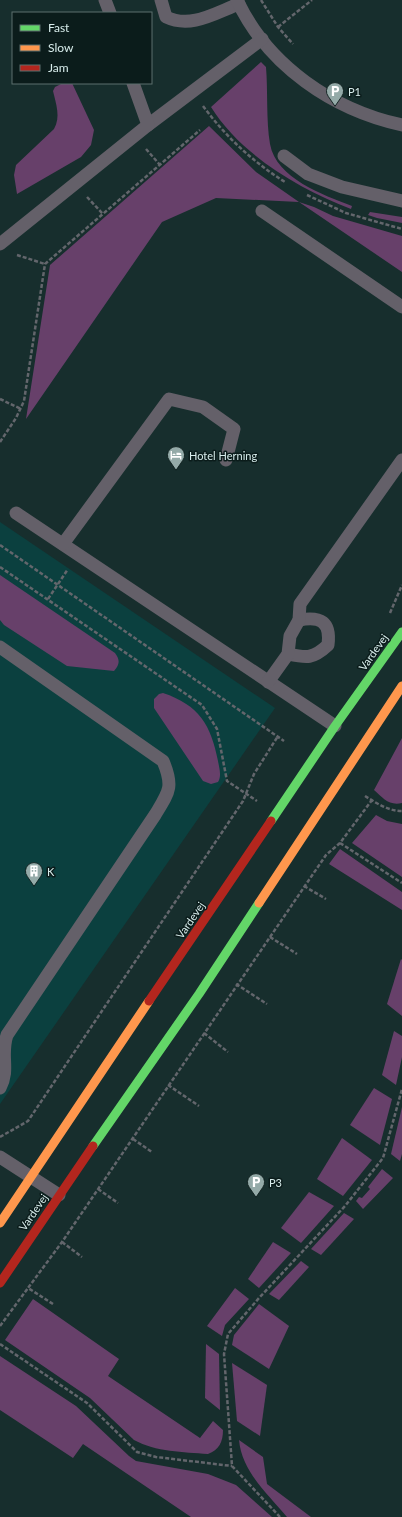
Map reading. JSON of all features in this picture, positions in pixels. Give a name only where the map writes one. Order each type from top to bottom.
[{"type":"street","name":"Vardevej","points":[[0,1223],[32,1178],[335,726],[402,632]]},
{"type":"street","name":"Vardevej","points":[[0,1284],[59,1195],[199,994],[402,686]]},
{"type":"street","name":"Vardevej","points":[[355,757],[391,721]]},
{"type":"lane","points":[[105,0],[110,12]]},
{"type":"lane","points":[[161,0],[166,17],[176,22],[191,22],[238,2],[268,47],[300,78],[336,102],[377,120],[402,125]]},
{"type":"lane","points":[[0,244],[148,125],[262,39]]},
{"type":"lane","points":[[133,84],[148,125]]},
{"type":"lane","points":[[284,156],[308,174],[342,187],[402,201]]},
{"type":"lane","points":[[262,211],[402,308]]},
{"type":"lane","points":[[63,544],[169,399],[203,406],[234,429],[226,460]]},
{"type":"lane","points":[[268,682],[288,654],[290,636],[299,620],[300,604],[402,460]]},
{"type":"lane","points":[[16,513],[335,726]]},
{"type":"lane","points":[[288,654],[307,657],[318,655],[328,645],[329,635],[327,626],[320,620],[312,618],[299,620]]},
{"type":"lane","points":[[0,647],[163,761],[170,777],[168,793],[155,815],[7,1035],[2,1046],[4,1079],[0,1088]]},
{"type":"lane","points":[[0,1157],[22,1169],[32,1178],[59,1195]]},
{"type":"path","points":[[261,0],[278,27],[297,48]]},
{"type":"path","points":[[262,39],[312,0]]},
{"type":"path","points":[[0,442],[21,409],[26,394],[45,264],[200,130]]},
{"type":"path","points":[[74,184],[103,214]]},
{"type":"path","points":[[15,254],[45,264]]},
{"type":"path","points":[[0,399],[21,409]]},
{"type":"path","points":[[0,545],[284,740]]},
{"type":"path","points":[[48,598],[78,554]]},
{"type":"path","points":[[0,567],[48,598],[202,705],[217,729],[227,780],[246,794]]},
{"type":"path","points":[[0,1137],[28,1121],[243,802],[254,774],[278,736]]},
{"type":"path","points":[[365,796],[395,811],[402,811]]},
{"type":"path","points":[[0,1326],[62,1242],[304,886],[326,855],[340,843],[372,800]]},
{"type":"path","points":[[340,843],[402,883]]},
{"type":"path","points":[[304,886],[326,899]]},
{"type":"path","points":[[270,937],[297,954]]},
{"type":"path","points":[[236,984],[267,1004]]},
{"type":"path","points":[[204,1033],[228,1052]]},
{"type":"path","points":[[168,1085],[199,1106]]},
{"type":"path","points":[[280,1517],[232,1466],[224,1354],[228,1334],[259,1298],[345,1206],[383,1158],[402,1089]]},
{"type":"path","points":[[133,1139],[152,1152]]},
{"type":"path","points":[[98,1189],[118,1203]]},
{"type":"path","points":[[62,1242],[82,1257]]},
{"type":"path","points":[[28,1288],[52,1304]]},
{"type":"path","points":[[0,1344],[87,1403],[137,1452],[156,1457],[232,1466]]},
{"type":"shaded area","points":[[261,62],[266,67],[269,135],[274,156],[291,176],[302,184],[352,206],[351,209],[331,201],[292,181],[255,155],[223,124],[211,107]]},
{"type":"shaded area","points":[[61,84],[72,84],[94,130],[91,145],[81,157],[17,194],[14,175],[16,165],[54,129],[56,124],[58,115],[53,91],[55,87]]},
{"type":"shaded area","points":[[209,126],[256,172],[299,202],[216,198],[162,222],[26,419],[50,265]]},
{"type":"shaded area","points":[[299,202],[333,216],[402,236],[402,272]]},
{"type":"shaded area","points":[[370,212],[402,217],[402,223],[368,215]]},
{"type":"shaded area","points":[[0,522],[275,708],[0,1104]]},
{"type":"shaded area","points":[[0,575],[115,653],[119,662],[114,671],[67,666],[4,625],[0,620]]},
{"type":"shaded area","points":[[163,693],[186,704],[194,710],[207,727],[212,737],[218,761],[220,774],[218,782],[211,784],[203,781],[154,708],[154,699],[159,694]]},
{"type":"shaded area","points":[[402,738],[402,803],[397,804],[386,801],[374,790]]},
{"type":"shaded area","points":[[376,815],[387,821],[402,824],[402,877],[352,843]]},
{"type":"shaded area","points":[[340,849],[402,892],[402,910],[329,864]]},
{"type":"shaded area","points":[[401,959],[402,960],[402,1016],[387,1004]]},
{"type":"shaded area","points":[[394,1031],[402,1036],[402,1057],[396,1085],[382,1075]]},
{"type":"shaded area","points":[[374,1088],[392,1099],[380,1145],[350,1125]]},
{"type":"shaded area","points":[[402,1107],[402,1154],[400,1161],[391,1154]]},
{"type":"shaded area","points":[[342,1138],[372,1160],[343,1196],[317,1179]]},
{"type":"shaded area","points":[[382,1169],[393,1178],[363,1209],[356,1201],[359,1197],[362,1198],[370,1189],[368,1187]]},
{"type":"shaded area","points":[[309,1192],[334,1206],[301,1243],[281,1228]]},
{"type":"shaded area","points":[[344,1213],[354,1219],[321,1255],[311,1249]]},
{"type":"shaded area","points":[[273,1242],[291,1253],[259,1288],[248,1279]]},
{"type":"shaded area","points":[[301,1261],[309,1267],[279,1300],[269,1294]]},
{"type":"shaded area","points":[[235,1288],[249,1299],[225,1325],[222,1336],[207,1326]]},
{"type":"shaded area","points":[[33,1299],[119,1359],[108,1376],[200,1438],[213,1421],[223,1430],[221,1442],[218,1448],[208,1454],[179,1452],[151,1447],[134,1440],[90,1398],[5,1340]]},
{"type":"shaded area","points":[[259,1304],[289,1326],[269,1369],[232,1345],[234,1335]]},
{"type":"shaded area","points":[[206,1344],[219,1354],[220,1410],[205,1398]]},
{"type":"shaded area","points":[[0,1356],[76,1406],[136,1461],[208,1474],[236,1485],[272,1517],[191,1517],[83,1444],[73,1458],[0,1410]]},
{"type":"shaded area","points":[[232,1363],[267,1385],[260,1436],[237,1421]]},
{"type":"shaded area","points":[[239,1440],[263,1457],[267,1484],[311,1517],[287,1517],[264,1491],[250,1472],[241,1452]]},
{"type":"traffic: fast","points":[[271,821],[335,726],[402,632]]},
{"type":"traffic: fast","points":[[93,1146],[199,994],[259,903]]},
{"type":"traffic: slow","points":[[259,903],[402,686]]},
{"type":"traffic: slow","points":[[0,1223],[149,1001]]},
{"type":"traffic: jam","points":[[149,1001],[271,821]]},
{"type":"traffic: jam","points":[[0,1283],[93,1146]]},
{"type":"place","name":"P1","points":[[335,106]]},
{"type":"place","name":"Hotel Herning","points":[[176,470]]},
{"type":"place","name":"K","points":[[34,886]]},
{"type":"place","name":"P3","points":[[256,1197]]}]
